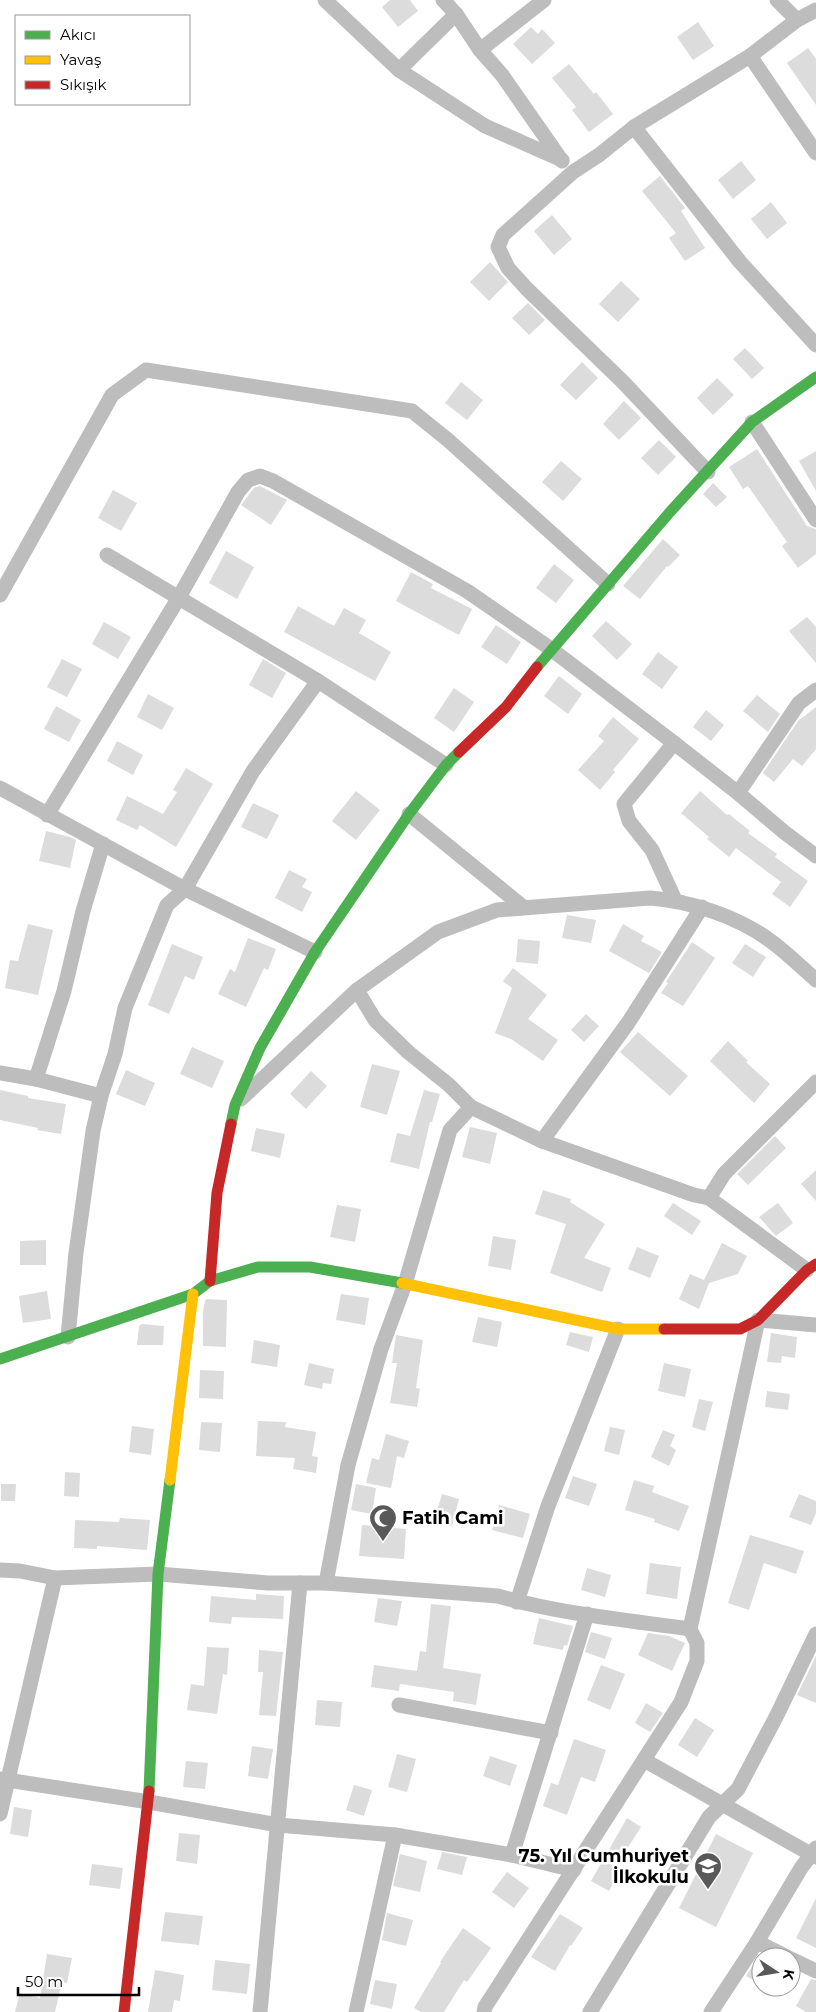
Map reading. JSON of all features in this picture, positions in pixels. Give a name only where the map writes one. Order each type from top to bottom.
[{"type":"street","points":[[325,0],[399,70],[485,126],[562,160]]},
{"type":"street","points":[[443,0],[456,14],[480,50],[502,75],[562,160],[573,172]]},
{"type":"street","points":[[480,50],[544,0]]},
{"type":"street","points":[[777,0],[797,20]]},
{"type":"street","points":[[708,472],[623,382],[521,282],[508,268],[498,247],[503,235],[573,172],[634,127],[750,56],[797,20],[816,10]]},
{"type":"street","points":[[399,70],[456,14]]},
{"type":"street","points":[[750,56],[816,152]]},
{"type":"street","points":[[634,127],[740,262],[816,345]]},
{"type":"street","points":[[0,595],[112,394],[146,370],[412,411],[448,440],[608,584]]},
{"type":"street","points":[[210,1281],[217,1193],[234,1105],[260,1048],[315,952],[409,814],[446,766],[506,707],[551,649],[752,422],[816,377]]},
{"type":"street","points":[[752,422],[816,520]]},
{"type":"street","points":[[47,815],[178,599],[238,492],[248,480],[260,476],[467,591],[551,649],[674,743],[816,856]]},
{"type":"street","points":[[107,555],[318,681],[446,766]]},
{"type":"street","points":[[68,1337],[93,1131],[101,1096],[116,1054],[129,1000],[167,906],[185,889],[253,771],[318,681]]},
{"type":"street","points":[[738,793],[799,704],[816,690]]},
{"type":"street","points":[[674,743],[624,804],[628,822],[652,850],[675,900]]},
{"type":"street","points":[[0,788],[185,889],[315,952]]},
{"type":"street","points":[[409,814],[522,906]]},
{"type":"street","points":[[36,1079],[64,991],[83,911],[103,844]]},
{"type":"street","points":[[234,1105],[356,990],[438,932],[497,910],[522,906],[650,898],[675,900],[731,919],[771,941],[816,980]]},
{"type":"street","points":[[542,1141],[628,1023],[702,908]]},
{"type":"street","points":[[0,1359],[193,1294],[210,1281],[258,1267],[310,1267],[405,1284],[618,1329],[723,1330],[740,1329],[758,1320],[812,1267],[709,1198],[694,1195],[542,1141],[471,1107],[449,1085],[408,1052],[375,1020],[356,990]]},
{"type":"street","points":[[0,1073],[36,1079],[101,1096]]},
{"type":"street","points":[[709,1198],[724,1174],[816,1082]]},
{"type":"street","points":[[326,1583],[348,1465],[381,1349],[405,1284],[450,1130],[471,1107]]},
{"type":"street","points":[[124,2012],[149,1802],[158,1574],[193,1294]]},
{"type":"street","points":[[758,1320],[816,1325]]},
{"type":"street","points":[[484,2012],[682,1702],[697,1661],[697,1643],[690,1629],[758,1320]]},
{"type":"street","points":[[517,1602],[548,1506],[618,1329]]},
{"type":"street","points":[[0,1570],[20,1571],[55,1578],[158,1574],[326,1583],[498,1596],[517,1602],[690,1629]]},
{"type":"street","points":[[0,1814],[4,1779],[55,1578]]},
{"type":"street","points":[[260,2012],[300,1583]]},
{"type":"street","points":[[512,1855],[587,1614]]},
{"type":"street","points":[[590,2012],[709,1817],[738,1789],[777,1715],[816,1634]]},
{"type":"street","points":[[398,1705],[551,1733]]},
{"type":"street","points":[[644,1760],[815,1854],[801,1868],[757,1942],[710,2012]]},
{"type":"street","points":[[4,1779],[278,1825],[395,1835],[512,1855],[574,1870]]},
{"type":"street","points":[[356,2012],[395,1835]]},
{"type":"street","points":[[757,1942],[767,1947]]},
{"type":"street","points":[[801,1964],[816,1971]]},
{"type":"building","points":[[390,0],[410,0],[418,11],[398,27],[382,7]]},
{"type":"building","points":[[698,22],[714,46],[693,60],[677,37]]},
{"type":"building","points":[[531,27],[538,34],[542,29],[555,43],[532,64],[513,44]]},
{"type":"building","points":[[808,48],[816,59],[816,105],[787,63]]},
{"type":"building","points":[[569,64],[594,94],[596,92],[613,114],[589,132],[572,110],[576,107],[552,78]]},
{"type":"building","points":[[741,161],[756,180],[733,199],[718,180]]},
{"type":"building","points":[[660,176],[685,208],[681,211],[705,248],[685,261],[669,238],[676,233],[642,191]]},
{"type":"building","points":[[771,202],[787,223],[767,239],[751,219]]},
{"type":"building","points":[[552,215],[572,239],[554,255],[534,231]]},
{"type":"building","points":[[490,262],[508,282],[489,301],[470,282]]},
{"type":"building","points":[[621,281],[640,299],[618,322],[599,304]]},
{"type":"building","points":[[528,303],[545,320],[529,335],[512,318]]},
{"type":"building","points":[[745,348],[764,368],[752,379],[733,359]]},
{"type":"building","points":[[582,362],[598,378],[576,400],[560,385]]},
{"type":"building","points":[[717,378],[734,395],[713,415],[697,398]]},
{"type":"building","points":[[461,382],[483,400],[467,420],[445,403]]},
{"type":"building","points":[[624,401],[641,418],[619,440],[603,424]]},
{"type":"building","points":[[659,440],[676,457],[658,475],[641,458]]},
{"type":"building","points":[[757,449],[807,526],[816,529],[816,554],[798,568],[782,546],[787,542],[748,486],[743,489],[729,467]]},
{"type":"building","points":[[816,451],[816,491],[799,461]]},
{"type":"building","points":[[561,461],[582,479],[563,501],[542,482]]},
{"type":"building","points":[[713,483],[727,497],[716,507],[703,494]]},
{"type":"building","points":[[260,486],[287,500],[271,525],[241,505],[254,488]]},
{"type":"building","points":[[113,490],[137,503],[121,531],[98,518]]},
{"type":"building","points":[[663,539],[680,555],[667,566],[640,599],[623,586]]},
{"type":"building","points":[[226,551],[254,567],[237,599],[209,583]]},
{"type":"building","points":[[554,564],[574,580],[556,603],[536,588]]},
{"type":"building","points":[[411,572],[433,584],[431,588],[472,609],[459,635],[396,601]]},
{"type":"building","points":[[298,606],[334,626],[344,608],[366,620],[359,633],[391,652],[375,681],[284,632]]},
{"type":"building","points":[[807,617],[816,627],[816,663],[789,631]]},
{"type":"building","points":[[606,621],[632,644],[617,660],[592,636]]},
{"type":"building","points":[[104,622],[131,637],[118,659],[92,644]]},
{"type":"building","points":[[496,625],[521,642],[507,664],[481,647]]},
{"type":"building","points":[[658,652],[678,667],[662,689],[642,674]]},
{"type":"building","points":[[62,659],[82,669],[67,697],[47,687]]},
{"type":"building","points":[[263,659],[286,673],[272,698],[249,685]]},
{"type":"building","points":[[559,676],[582,694],[568,714],[544,696]]},
{"type":"building","points":[[454,688],[474,702],[454,732],[434,718]]},
{"type":"building","points":[[148,694],[174,708],[162,730],[137,717]]},
{"type":"building","points":[[757,695],[780,714],[768,732],[743,711]]},
{"type":"building","points":[[56,706],[81,720],[69,742],[44,729]]},
{"type":"building","points":[[816,707],[816,749],[802,766],[793,759],[774,782],[763,773],[798,721]]},
{"type":"building","points":[[706,710],[724,725],[711,741],[693,727]]},
{"type":"building","points":[[613,717],[639,739],[613,770],[615,772],[600,790],[578,770],[604,741],[598,736]]},
{"type":"building","points":[[117,741],[143,755],[133,775],[107,761]]},
{"type":"building","points":[[186,768],[213,784],[176,847],[140,825],[137,830],[116,820],[127,796],[163,814],[177,792],[173,790]]},
{"type":"building","points":[[356,791],[380,810],[356,840],[332,821]]},
{"type":"building","points":[[700,791],[727,815],[729,814],[750,831],[748,833],[777,854],[775,857],[808,881],[790,907],[772,894],[781,882],[736,848],[729,857],[707,839],[709,837],[681,813]]},
{"type":"building","points":[[253,803],[279,815],[267,839],[241,827]]},
{"type":"building","points":[[46,831],[76,840],[70,868],[39,861]]},
{"type":"building","points":[[289,870],[307,879],[302,887],[312,892],[302,912],[275,898]]},
{"type":"building","points":[[567,915],[596,920],[591,943],[562,938]]},
{"type":"building","points":[[28,924],[53,930],[38,995],[5,988],[10,960],[18,961]]},
{"type":"building","points":[[623,924],[644,936],[641,941],[662,952],[649,973],[609,951]]},
{"type":"building","points":[[248,938],[276,949],[268,970],[264,968],[246,1007],[218,994],[230,969],[235,972]]},
{"type":"building","points":[[518,939],[540,941],[538,964],[516,962]]},
{"type":"building","points":[[692,942],[715,958],[683,1006],[661,993]]},
{"type":"building","points":[[172,944],[203,957],[194,980],[185,976],[169,1014],[148,1005]]},
{"type":"building","points":[[745,944],[766,957],[753,977],[732,963]]},
{"type":"building","points":[[513,968],[547,995],[528,1019],[558,1040],[543,1061],[511,1039],[495,1033],[512,988],[503,981]]},
{"type":"building","points":[[586,1014],[599,1026],[584,1042],[571,1030]]},
{"type":"building","points":[[638,1032],[688,1076],[670,1096],[620,1052]]},
{"type":"building","points":[[728,1041],[748,1061],[746,1062],[770,1084],[754,1103],[710,1061]]},
{"type":"building","points":[[192,1047],[224,1061],[212,1088],[180,1074]]},
{"type":"building","points":[[372,1064],[400,1071],[387,1115],[360,1107]]},
{"type":"building","points":[[126,1070],[155,1083],[145,1106],[116,1094]]},
{"type":"building","points":[[311,1071],[327,1086],[306,1109],[290,1094]]},
{"type":"building","points":[[0,1090],[28,1096],[28,1098],[66,1104],[61,1134],[0,1120]]},
{"type":"building","points":[[424,1090],[440,1094],[432,1122],[430,1122],[419,1169],[390,1162],[397,1133],[410,1136]]},
{"type":"building","points":[[470,1127],[497,1133],[490,1164],[462,1157]]},
{"type":"building","points":[[256,1128],[285,1134],[280,1158],[251,1151]]},
{"type":"building","points":[[775,1136],[786,1148],[748,1185],[737,1174]]},
{"type":"building","points":[[816,1170],[816,1201],[801,1184]]},
{"type":"building","points":[[543,1190],[571,1199],[570,1202],[605,1224],[584,1258],[611,1268],[602,1292],[550,1273],[566,1224],[535,1214]]},
{"type":"building","points":[[673,1203],[701,1221],[692,1235],[664,1216]]},
{"type":"building","points":[[778,1203],[793,1223],[776,1236],[759,1217]]},
{"type":"building","points":[[337,1205],[361,1209],[355,1242],[330,1237]]},
{"type":"building","points":[[493,1236],[516,1240],[511,1270],[488,1266]]},
{"type":"building","points":[[46,1240],[46,1265],[20,1265],[20,1241]]},
{"type":"building","points":[[722,1243],[747,1256],[738,1274],[709,1283],[699,1309],[679,1299],[690,1274],[704,1280]]},
{"type":"building","points":[[637,1247],[659,1256],[650,1278],[628,1269]]},
{"type":"building","points":[[47,1291],[51,1319],[23,1323],[19,1296]]},
{"type":"building","points":[[341,1294],[369,1298],[365,1325],[336,1320]]},
{"type":"building","points":[[207,1299],[227,1300],[226,1347],[203,1346],[203,1312]]},
{"type":"building","points":[[478,1317],[502,1322],[497,1347],[472,1342]]},
{"type":"building","points":[[142,1324],[164,1326],[163,1345],[137,1345],[139,1326]]},
{"type":"building","points":[[570,1332],[593,1337],[589,1352],[566,1345]]},
{"type":"building","points":[[771,1333],[797,1337],[795,1358],[782,1356],[781,1363],[767,1362]]},
{"type":"building","points":[[396,1335],[423,1340],[416,1388],[420,1389],[417,1407],[390,1403],[397,1363],[392,1363]]},
{"type":"building","points":[[254,1340],[280,1345],[277,1367],[251,1363]]},
{"type":"building","points":[[309,1363],[334,1369],[331,1384],[323,1383],[322,1389],[304,1385]]},
{"type":"building","points":[[664,1363],[691,1369],[685,1397],[658,1391]]},
{"type":"building","points":[[200,1370],[224,1371],[223,1399],[199,1398]]},
{"type":"building","points":[[767,1391],[790,1394],[788,1410],[765,1407]]},
{"type":"building","points":[[699,1399],[713,1402],[705,1431],[692,1427]]},
{"type":"building","points":[[258,1421],[286,1422],[285,1427],[316,1432],[312,1456],[318,1457],[316,1473],[293,1469],[295,1458],[256,1456]]},
{"type":"building","points":[[201,1422],[222,1423],[220,1452],[199,1450]]},
{"type":"building","points":[[132,1426],[154,1429],[151,1455],[129,1452]]},
{"type":"building","points":[[610,1427],[625,1430],[619,1455],[604,1451]]},
{"type":"building","points":[[663,1430],[675,1435],[670,1446],[676,1450],[669,1466],[651,1457]]},
{"type":"building","points":[[386,1434],[409,1441],[404,1458],[397,1456],[391,1488],[366,1483],[372,1458],[379,1460]]},
{"type":"building","points":[[65,1472],[80,1473],[79,1497],[64,1496]]},
{"type":"building","points":[[573,1476],[597,1484],[589,1506],[565,1498]]},
{"type":"building","points":[[634,1480],[654,1486],[652,1492],[689,1506],[679,1531],[654,1522],[655,1519],[625,1510]]},
{"type":"building","points":[[1,1484],[16,1484],[15,1501],[1,1501]]},
{"type":"building","points":[[356,1484],[376,1488],[372,1514],[351,1510]]},
{"type":"building","points":[[442,1494],[459,1499],[452,1526],[434,1521]]},
{"type":"building","points":[[799,1494],[816,1501],[816,1513],[811,1525],[789,1517]]},
{"type":"building","points":[[499,1505],[530,1514],[523,1538],[492,1530]]},
{"type":"building","points":[[120,1518],[150,1520],[147,1550],[97,1546],[97,1549],[74,1548],[75,1520],[119,1522]]},
{"type":"building","name":"Fatih Cami","points":[[362,1525],[406,1529],[404,1559],[359,1556]]},
{"type":"building","points":[[750,1535],[804,1551],[796,1574],[764,1563],[749,1610],[728,1603]]},
{"type":"building","points":[[650,1563],[681,1567],[677,1599],[646,1594]]},
{"type":"building","points":[[587,1568],[611,1575],[605,1597],[581,1590]]},
{"type":"building","points":[[256,1594],[284,1596],[283,1619],[232,1617],[231,1624],[209,1622],[211,1596],[256,1600]]},
{"type":"building","points":[[378,1598],[402,1601],[397,1626],[374,1622]]},
{"type":"building","points":[[431,1604],[451,1606],[443,1668],[481,1674],[476,1705],[453,1701],[454,1692],[400,1684],[399,1691],[371,1687],[374,1665],[417,1671],[420,1651],[426,1652]]},
{"type":"building","points":[[539,1618],[573,1626],[567,1646],[564,1645],[563,1650],[533,1644]]},
{"type":"building","points":[[591,1632],[612,1638],[605,1659],[585,1652]]},
{"type":"building","points":[[648,1633],[669,1636],[685,1643],[672,1671],[638,1655]]},
{"type":"building","points":[[207,1647],[229,1648],[227,1675],[223,1674],[217,1714],[187,1710],[191,1684],[204,1686]]},
{"type":"building","points":[[259,1650],[283,1652],[276,1716],[259,1715],[263,1672],[258,1672]]},
{"type":"building","points":[[816,1656],[816,1703],[797,1695]]},
{"type":"building","points":[[601,1665],[625,1674],[610,1710],[587,1700]]},
{"type":"building","points":[[317,1700],[342,1702],[340,1727],[315,1725]]},
{"type":"building","points":[[646,1703],[663,1713],[650,1732],[635,1723]]},
{"type":"building","points":[[695,1718],[714,1730],[697,1757],[678,1745]]},
{"type":"building","points":[[574,1739],[606,1750],[595,1782],[581,1777],[567,1815],[543,1806],[551,1783],[558,1785]]},
{"type":"building","points":[[252,1746],[273,1749],[268,1779],[248,1776]]},
{"type":"building","points":[[397,1754],[416,1759],[407,1792],[388,1787]]},
{"type":"building","points":[[490,1756],[517,1765],[510,1786],[483,1776]]},
{"type":"building","points":[[186,1761],[208,1763],[205,1789],[183,1787]]},
{"type":"building","points":[[354,1785],[372,1790],[364,1816],[346,1810]]},
{"type":"building","points":[[14,1807],[32,1810],[28,1837],[10,1834]]},
{"type":"building","points":[[627,1818],[641,1827],[613,1871],[618,1874],[609,1891],[591,1881]]},
{"type":"building","points":[[179,1833],[200,1835],[197,1864],[176,1861]]},
{"type":"building","points":[[716,1834],[753,1853],[716,1927],[679,1908]]},
{"type":"building","points":[[442,1852],[467,1857],[462,1875],[437,1869]]},
{"type":"building","points":[[400,1854],[427,1861],[420,1892],[393,1886]]},
{"type":"building","points":[[92,1864],[123,1868],[120,1889],[89,1885]]},
{"type":"building","points":[[507,1872],[529,1888],[514,1908],[492,1892]]},
{"type":"building","points":[[816,1898],[816,1948],[796,1938]]},
{"type":"building","points":[[165,1912],[203,1916],[199,1945],[161,1941]]},
{"type":"building","points":[[387,1913],[413,1920],[406,1946],[382,1940]]},
{"type":"building","points":[[560,1914],[583,1928],[570,1945],[555,1971],[531,1957]]},
{"type":"building","points":[[463,1928],[491,1948],[467,1982],[464,1980],[444,2012],[421,2012],[414,2008],[440,1962]]},
{"type":"building","points":[[47,1954],[72,1958],[67,1983],[62,1982],[55,2012],[15,2012],[20,1993],[40,1998]]},
{"type":"building","points":[[215,1960],[250,1964],[247,1994],[212,1990]]},
{"type":"building","points":[[751,1968],[751,1979],[746,1976]]},
{"type":"building","points":[[155,1970],[184,1975],[180,2001],[174,2000],[172,2012],[148,2012]]},
{"type":"building","points":[[811,1979],[816,1980],[816,2012],[806,2012],[796,2006]]},
{"type":"building","points":[[375,1980],[397,1984],[392,2009],[370,2004]]},
{"type":"traffic: fast","points":[[537,667],[670,512],[752,422],[816,377]]},
{"type":"traffic: fast","points":[[231,1124],[235,1105],[260,1048],[315,952],[409,814],[446,765],[459,752]]},
{"type":"traffic: fast","points":[[0,1359],[193,1294],[210,1281],[258,1267],[310,1267],[402,1283]]},
{"type":"traffic: fast","points":[[149,1791],[158,1574],[170,1480]]},
{"type":"traffic: slow","points":[[402,1283],[618,1329],[664,1329]]},
{"type":"traffic: slow","points":[[170,1480],[193,1294]]},
{"type":"traffic: jam","points":[[459,752],[506,707],[537,667]]},
{"type":"traffic: jam","points":[[210,1281],[217,1193],[231,1124]]},
{"type":"traffic: jam","points":[[664,1329],[740,1329],[758,1320],[807,1270],[816,1264]]},
{"type":"traffic: jam","points":[[124,2012],[149,1791]]},
{"type":"place","name":"Fatih Cami","points":[[383,1542]]},
{"type":"place","name":"75. Yıl Cumhuriyet İlkokulu","points":[[708,1890]]}]
